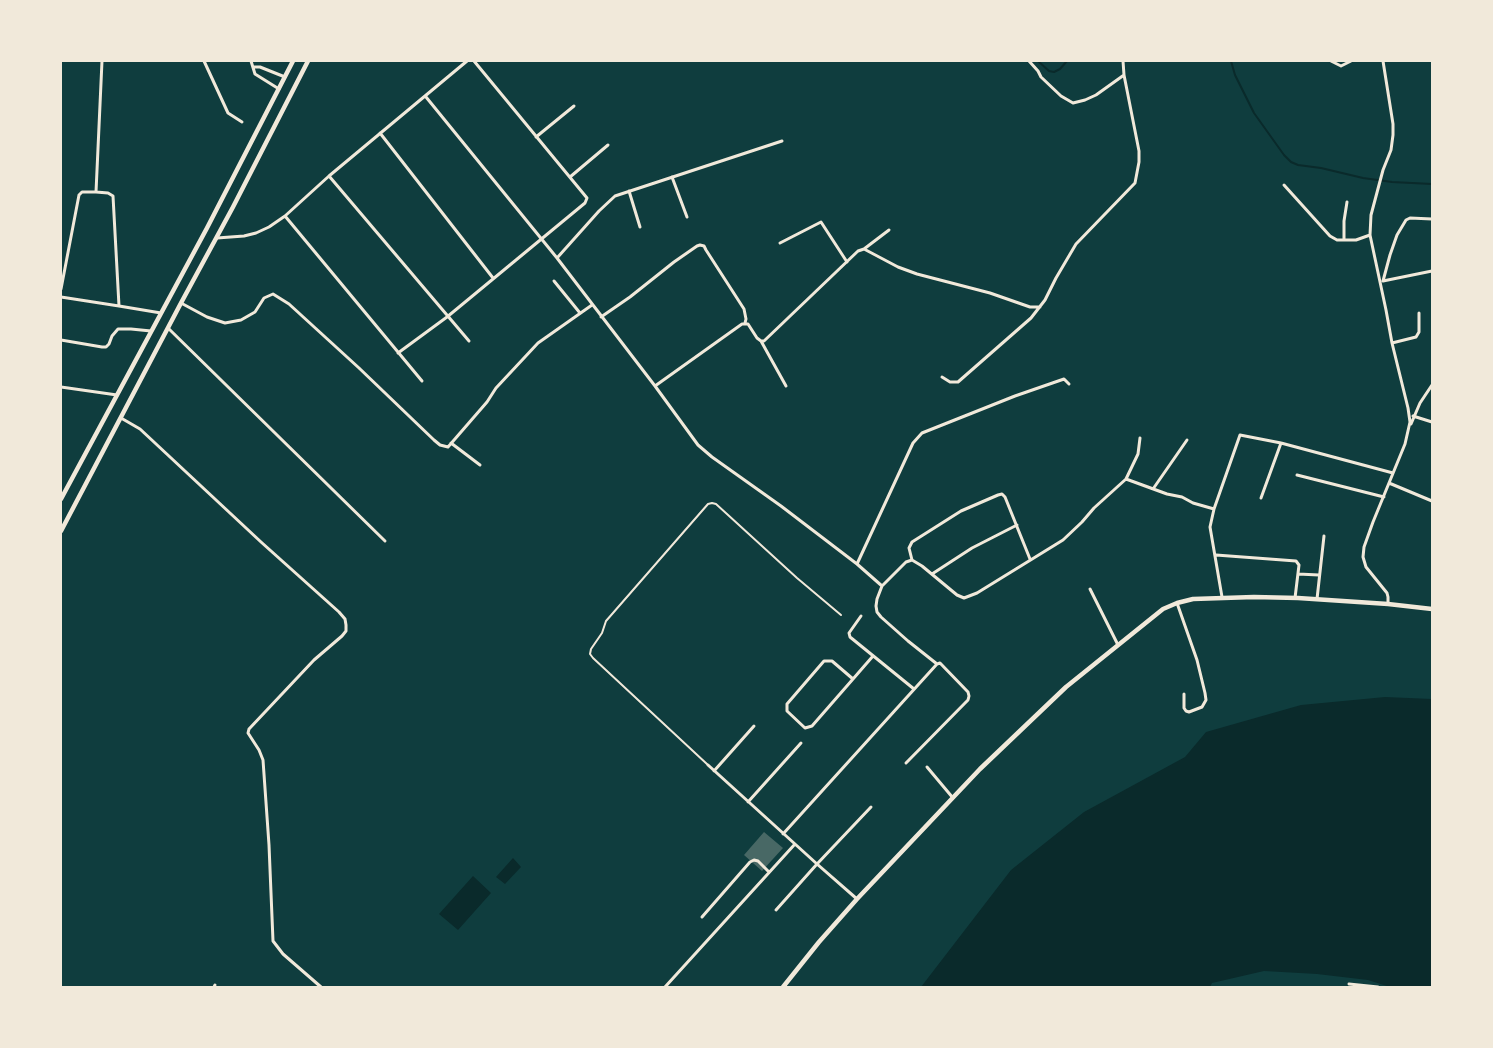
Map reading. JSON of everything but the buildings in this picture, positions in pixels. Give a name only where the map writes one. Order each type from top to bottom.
[{"type":"main road","points":[[61,499],[293,61]]},
{"type":"main road","points":[[61,531],[233,207],[308,61]]},
{"type":"main road","points":[[783,987],[857,899],[980,769],[1066,687],[1163,609],[1176,603],[1193,599],[1222,597],[1317,599],[1432,609]]},
{"type":"street","points":[[96,192],[102,61]]},
{"type":"street","points":[[204,61],[228,113],[242,122]]},
{"type":"street","points":[[251,61],[256,74],[279,89]]},
{"type":"street","points":[[216,238],[244,236],[270,227],[466,61]]},
{"type":"street","points":[[398,354],[447,317],[585,203],[587,198],[474,61]]},
{"type":"street","points":[[1029,61],[1041,77],[1061,96],[1073,102],[1085,100],[1096,95],[1124,76]]},
{"type":"street","points":[[942,377],[950,382],[958,382],[1031,318],[1039,308],[1076,244],[1135,183],[1139,151],[1124,76],[1123,61]]},
{"type":"street","points":[[1331,61],[1341,66],[1351,61]]},
{"type":"street","points":[[1382,61],[1394,135],[1377,192],[1370,223],[1370,235],[1410,422],[1405,444],[1364,547],[1363,557],[1366,567],[1387,593],[1388,604]]},
{"type":"street","points":[[253,67],[260,67],[285,77]]},
{"type":"street","points":[[426,96],[557,258],[656,386],[692,438],[705,452],[781,506],[857,564],[882,586]]},
{"type":"street","points":[[536,137],[574,106]]},
{"type":"street","points":[[380,133],[493,278]]},
{"type":"street","points":[[557,258],[607,203],[616,196],[782,141]]},
{"type":"street","points":[[570,177],[608,146]]},
{"type":"street","points":[[329,176],[469,341]]},
{"type":"street","points":[[672,177],[687,218]]},
{"type":"street","points":[[1284,185],[1330,236],[1337,240],[1356,240],[1370,235]]},
{"type":"street","points":[[629,191],[640,227]]},
{"type":"street","points":[[61,290],[79,195],[82,192],[108,193],[113,196],[119,306]]},
{"type":"street","points":[[1344,240],[1347,202]]},
{"type":"street","points":[[284,216],[422,381]]},
{"type":"street","points":[[1381,281],[1398,234],[1406,220],[1410,218],[1432,220]]},
{"type":"street","points":[[780,243],[821,222],[847,262]]},
{"type":"street","points":[[761,341],[767,339],[858,252],[889,230]]},
{"type":"street","points":[[602,317],[691,249],[700,245],[704,246],[744,309],[745,323]]},
{"type":"street","points":[[864,249],[898,267],[917,274],[1039,308]]},
{"type":"street","points":[[1381,281],[1432,271]]},
{"type":"street","points":[[554,280],[580,313]]},
{"type":"street","points":[[181,303],[207,317],[225,323],[241,320],[255,312],[264,298],[273,294],[289,304],[434,440],[440,445],[448,447],[487,402],[496,388],[538,343],[592,305]]},
{"type":"street","points":[[61,297],[161,313]]},
{"type":"street","points":[[1392,343],[1416,337],[1419,332],[1418,313]]},
{"type":"street","points":[[745,323],[748,324],[761,341],[786,386]]},
{"type":"street","points":[[656,386],[745,323]]},
{"type":"street","points":[[168,328],[385,541]]},
{"type":"street","points":[[61,340],[106,347],[118,330],[151,331]]},
{"type":"street","points":[[857,564],[913,443],[922,433],[1015,396],[1064,379],[1069,384]]},
{"type":"street","points":[[1408,430],[1413,416],[1432,385]]},
{"type":"street","points":[[61,387],[116,395]]},
{"type":"street","points":[[1413,416],[1432,422]]},
{"type":"street","points":[[121,418],[140,429],[345,619],[346,631],[342,636],[314,660],[249,729],[248,733],[263,760],[273,941],[283,954],[321,987]]},
{"type":"street","points":[[1222,597],[1210,527],[1214,509],[1240,435],[1280,443],[1393,473]]},
{"type":"street","points":[[1030,558],[1005,497],[1002,494],[961,510],[912,542],[909,548],[912,560],[957,595],[964,598],[976,593],[1030,558],[1063,540],[1126,479],[1138,454],[1140,438]]},
{"type":"street","points":[[1153,488],[1188,440]]},
{"type":"street","points":[[452,443],[480,465]]},
{"type":"street","points":[[1261,498],[1280,443]]},
{"type":"street","points":[[1297,475],[1384,497]]},
{"type":"street","points":[[1126,479],[1214,509]]},
{"type":"street","points":[[1390,483],[1432,501]]},
{"type":"street","points":[[932,574],[972,548],[1017,525]]},
{"type":"street","points":[[1317,599],[1324,536]]},
{"type":"street","points":[[1216,555],[1296,561],[1299,564],[1295,598]]},
{"type":"street","points":[[906,763],[968,700],[969,696],[968,692],[943,665],[937,664],[908,642],[877,612],[877,599],[882,586],[906,562],[912,560]]},
{"type":"street","points":[[1298,574],[1319,575]]},
{"type":"street","points":[[1090,589],[1118,644]]},
{"type":"street","points":[[1176,603],[1197,660],[1206,700],[1202,707],[1189,712],[1184,708],[1184,694]]},
{"type":"street","points":[[861,616],[849,633],[850,637],[914,689]]},
{"type":"street","points":[[853,679],[832,661],[824,661],[787,704],[787,711],[805,728],[809,728],[812,726],[853,679],[873,656]]},
{"type":"street","points":[[784,834],[937,664]]},
{"type":"street","points":[[714,771],[754,726]]},
{"type":"street","points":[[748,802],[801,743]]},
{"type":"street","points":[[708,765],[857,899]]},
{"type":"street","points":[[927,767],[953,798]]},
{"type":"street","points":[[776,910],[816,864],[871,808]]},
{"type":"street","points":[[665,987],[795,844]]},
{"type":"street","points":[[702,917],[750,862],[758,861],[769,872]]},
{"type":"street","points":[[1349,984],[1378,987]]},
{"type":"lane","points":[[708,765],[590,654],[591,649],[602,633],[606,620],[708,504],[716,504],[797,578],[841,615]]},
{"type":"water","points":[[1385,697],[1432,699],[1432,987],[1390,987],[1368,980],[1317,974],[1264,971],[1212,983],[1210,987],[921,987],[1011,870],[1084,812],[1185,757],[1206,732],[1301,705]]},
{"type":"water","points":[[513,858],[521,867],[505,884],[496,877]]},
{"type":"water","points":[[473,876],[491,893],[458,930],[439,914]]},
{"type":"waterway","points":[[1038,61],[1049,71],[1054,72],[1060,69],[1067,61]]},
{"type":"waterway","points":[[1231,61],[1235,75],[1254,113],[1291,162],[1363,178],[1432,184]]}]
